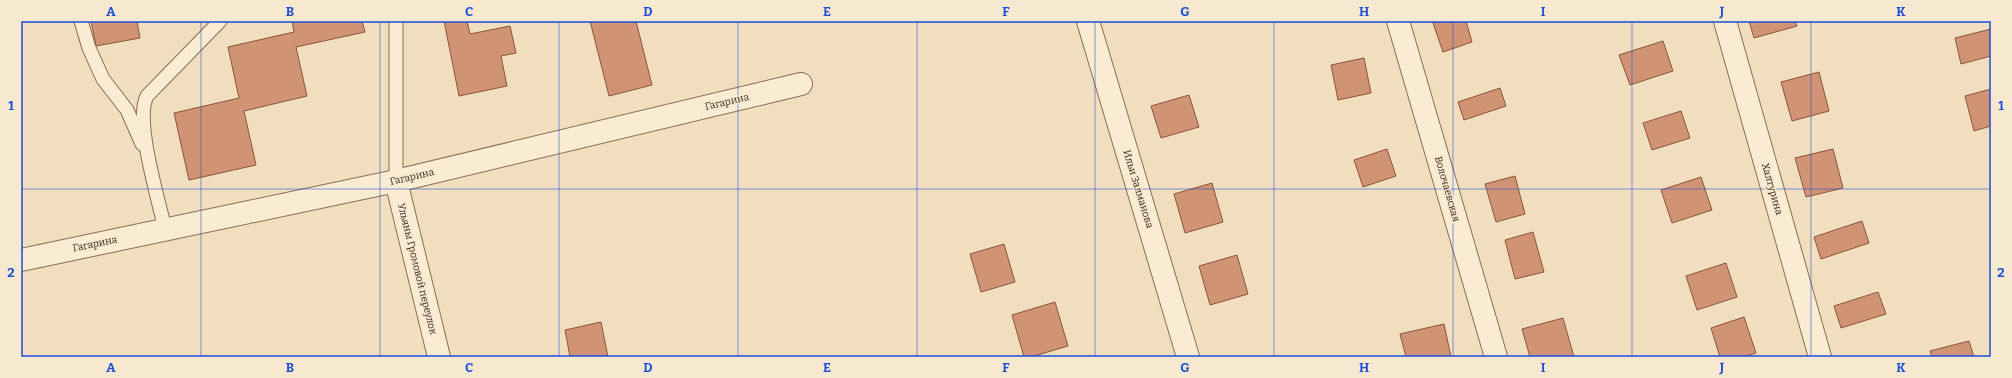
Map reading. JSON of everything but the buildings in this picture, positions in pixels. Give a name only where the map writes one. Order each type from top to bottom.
[{"type":"street","name":"Ильи Залманова","points":[[1088,21],[1188,357]]},
{"type":"street","name":"Волочаевская","points":[[1398,21],[1496,357]]},
{"type":"street","name":"Халтурина","points":[[1725,21],[1820,357]]},
{"type":"street","name":"Гагарина","points":[[21,260],[396,181],[800,84]]},
{"type":"street","name":"Ульяны Громовой переулок","points":[[396,181],[439,357]]},
{"type":"lane","points":[[81,21],[89,48],[103,79],[127,110],[149,160]]},
{"type":"lane","points":[[165,229],[149,160],[142,112],[143,103],[147,96],[220,21]]},
{"type":"lane","points":[[396,21],[396,181]]}]
